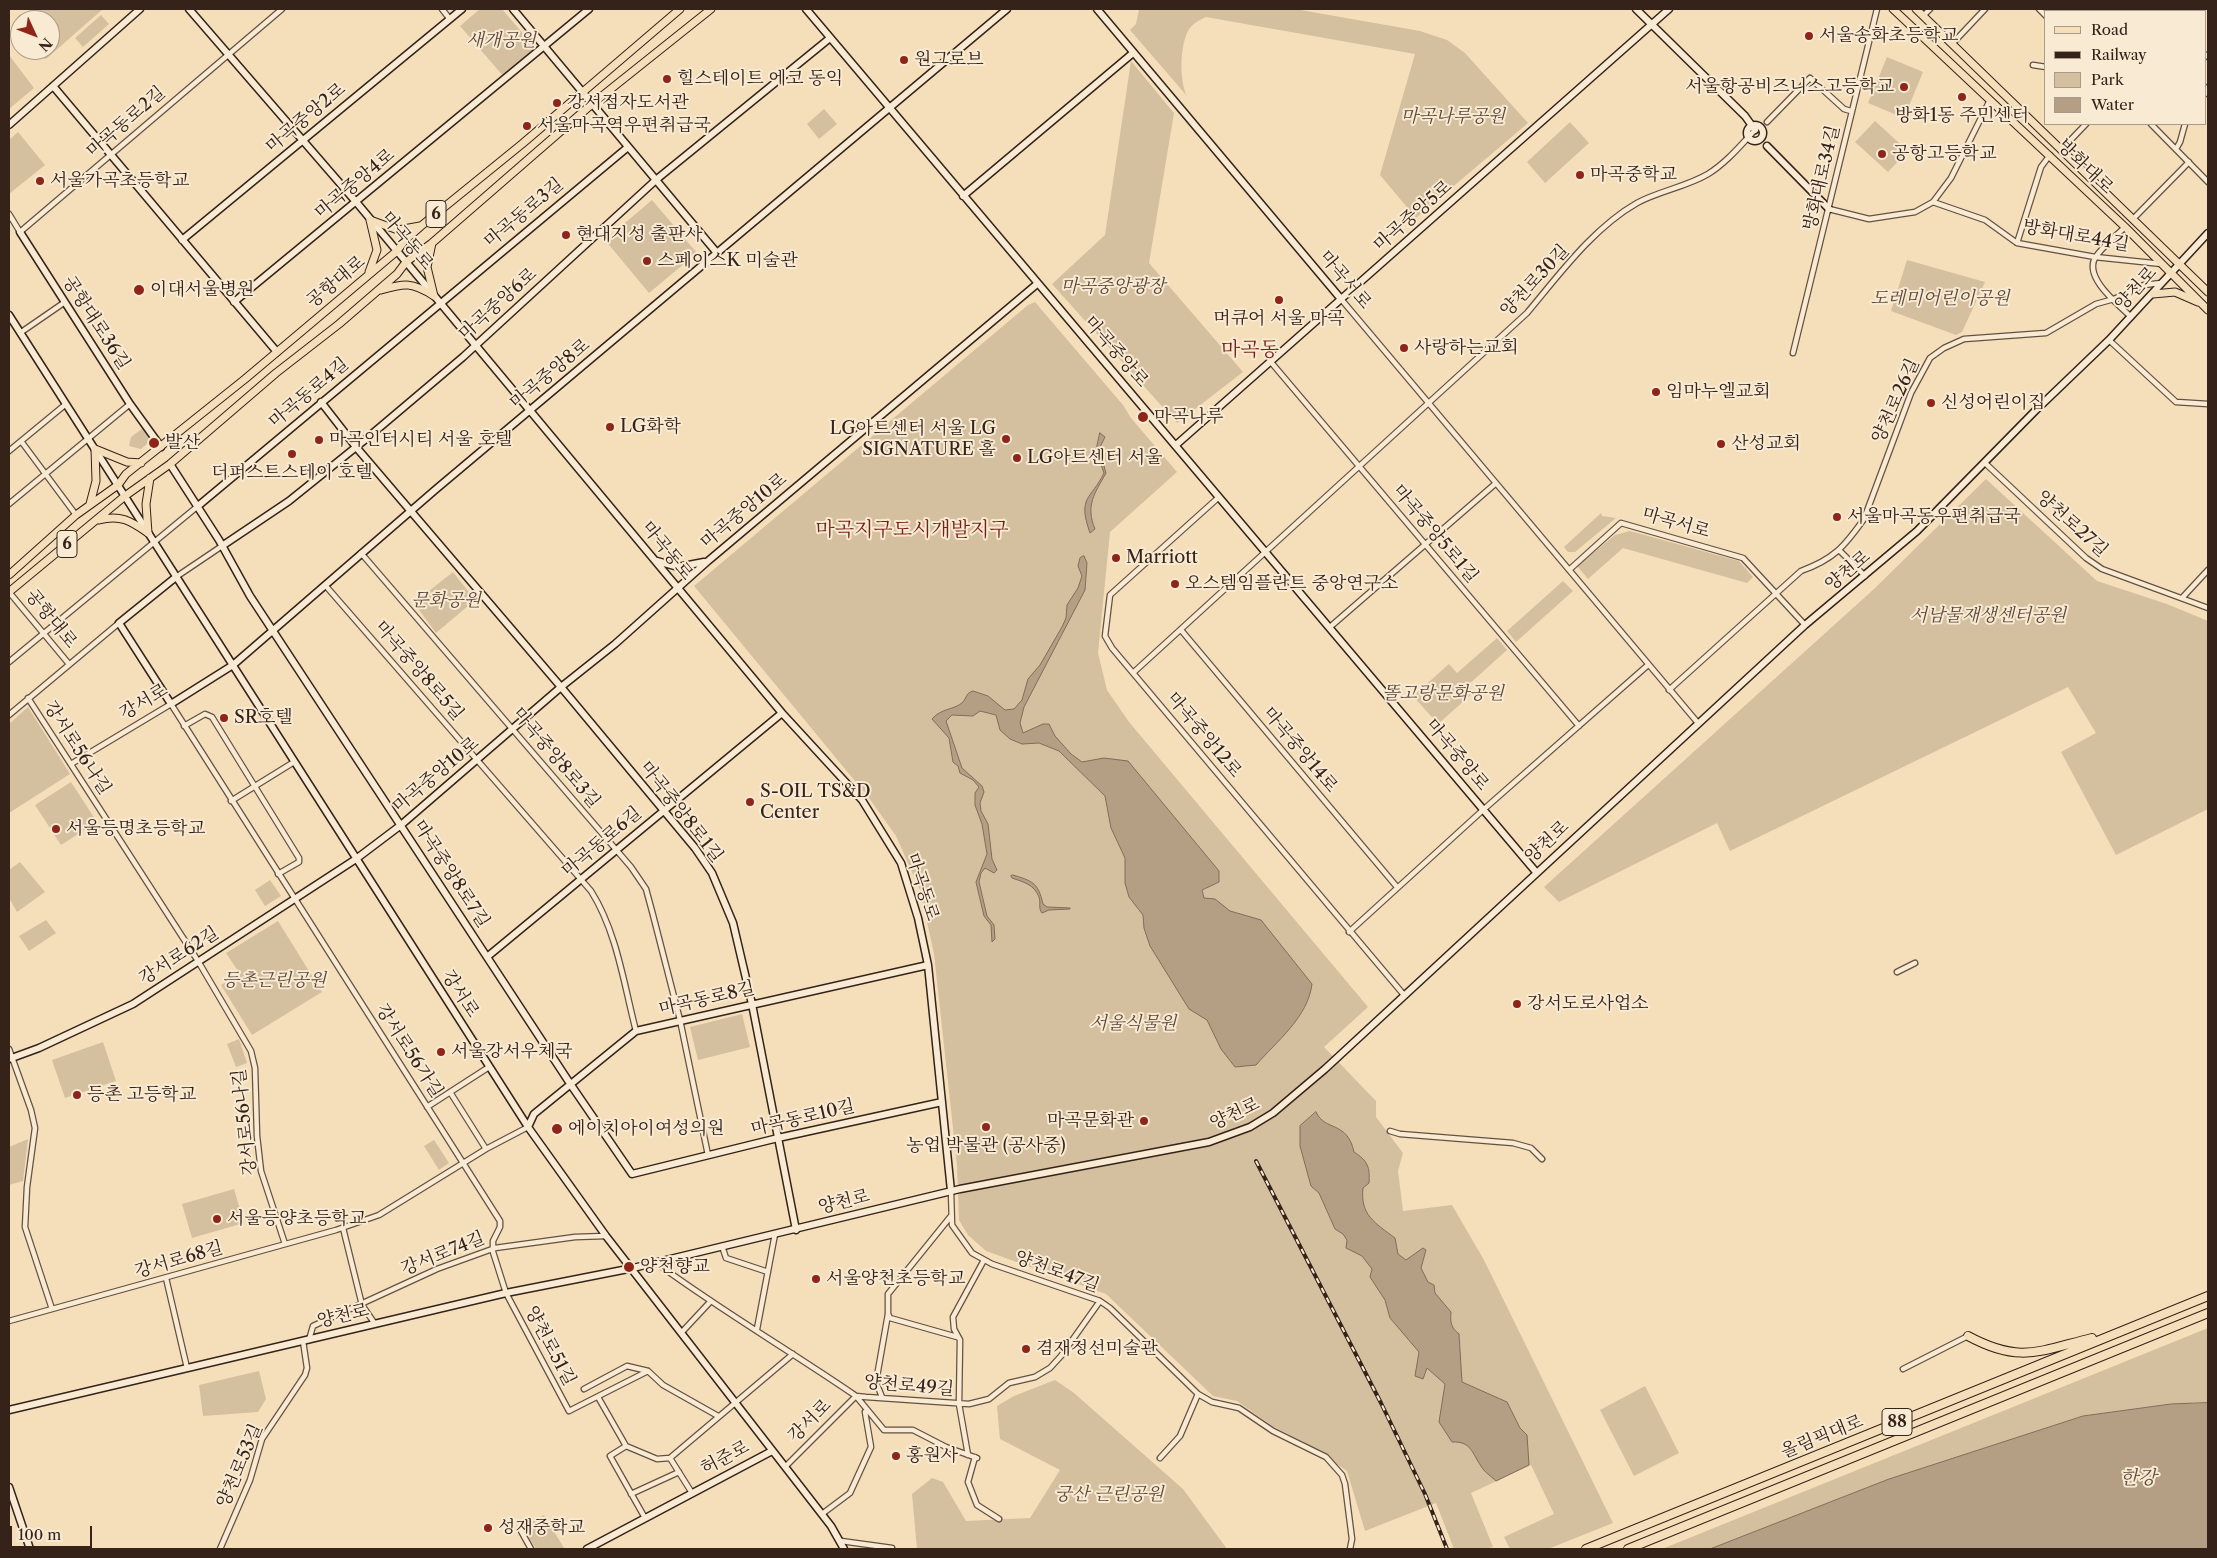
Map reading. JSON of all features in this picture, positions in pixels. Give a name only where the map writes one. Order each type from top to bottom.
[{"type":"highway","name":"올림픽대로","points":[[1586,1549],[2208,1296]]},
{"type":"highway","name":"올림픽대로","points":[[1628,1549],[2208,1313]]},
{"type":"highway","points":[[1968,1336],[1989,1347],[2010,1353],[2027,1354],[2116,1333]]},
{"type":"main road","name":"공항대로","points":[[9,575],[76,515],[118,485],[141,463],[397,251],[405,240],[420,226],[522,144],[680,9]]},
{"type":"main road","name":"공항대로","points":[[9,592],[125,496],[170,464],[276,372],[376,292],[397,274],[406,262],[432,243],[592,104],[711,9]]},
{"type":"main road","name":"방화대로","points":[[1893,9],[2050,155],[2208,310]]},
{"type":"main road","name":"방화대로","points":[[1916,9],[2208,292]]},
{"type":"main road","points":[[370,220],[398,230],[420,226]]},
{"type":"main road","points":[[368,274],[377,250],[376,235],[370,220]]},
{"type":"main road","points":[[432,243],[427,267],[434,296]]},
{"type":"main road","points":[[376,292],[402,284],[420,288],[434,296]]},
{"type":"main road","points":[[2153,294],[2175,292],[2202,303]]},
{"type":"main road","points":[[90,505],[96,481],[95,449],[127,462],[141,463]]},
{"type":"main road","points":[[148,533],[146,504],[150,478]]},
{"type":"main road","points":[[94,521],[108,517],[122,517],[130,520],[148,533]]},
{"type":"street","points":[[9,124],[140,9]]},
{"type":"street","name":"마곡동로","points":[[189,9],[304,140],[782,713],[862,800],[901,864],[918,918],[928,965],[951,1191]]},
{"type":"street","name":"마곡동로2길","points":[[20,232],[110,153],[282,9]]},
{"type":"street","points":[[442,9],[449,18]]},
{"type":"street","name":"마곡중앙2로","points":[[182,240],[462,9]]},
{"type":"street","points":[[513,9],[546,46],[582,92],[717,253]]},
{"type":"street","name":"마곡중앙4로","points":[[234,302],[357,203],[589,9]]},
{"type":"street","name":"마곡중앙로","points":[[806,9],[1536,872]]},
{"type":"street","name":"마곡중앙8로","points":[[232,665],[529,410],[1007,9]]},
{"type":"street","name":"마곡서로","points":[[1097,9],[1698,723]]},
{"type":"street","points":[[1636,9],[1757,129]]},
{"type":"street","name":"마곡중앙5로","points":[[1176,445],[1669,9]]},
{"type":"street","name":"방화대로34길","points":[[1793,352],[1877,9]]},
{"type":"street","points":[[1923,16],[1930,9]]},
{"type":"street","points":[[1952,44],[1985,9]]},
{"type":"street","name":"마곡중앙6로","points":[[222,546],[289,501],[356,447],[476,345],[657,180],[830,38]]},
{"type":"street","points":[[963,196],[1133,53]]},
{"type":"street","points":[[2033,65],[2044,67]]},
{"type":"street","points":[[1766,122],[1810,78],[1844,109],[1852,111]]},
{"type":"street","points":[[53,86],[276,352]]},
{"type":"street","points":[[1767,146],[1829,210],[1869,219],[1916,212],[1933,202],[1958,164],[1991,99]]},
{"type":"street","points":[[2061,151],[2085,125]]},
{"type":"street","points":[[2152,125],[2208,182]]},
{"type":"street","points":[[2176,149],[2185,125]]},
{"type":"street","name":"양천로30길","points":[[1429,404],[1527,313],[1594,237],[1637,203],[1706,175],[1722,165],[1757,129]]},
{"type":"street","name":"마곡동로3길","points":[[440,302],[628,147]]},
{"type":"street","points":[[2017,243],[2041,167],[2050,155]]},
{"type":"street","points":[[2132,219],[2189,162]]},
{"type":"street","name":"방화대로44길","points":[[1933,202],[1985,220],[2017,243],[2095,257],[2163,265]]},
{"type":"street","name":"공항대로36길","points":[[9,214],[130,404],[161,447]]},
{"type":"street","points":[[2125,227],[2095,257],[2092,270],[2095,279],[2131,317]]},
{"type":"street","name":"양천로","points":[[9,1410],[506,1293],[633,1268],[654,1261],[796,1230],[951,1191],[1209,1142],[1244,1130],[1273,1112],[1325,1069],[1805,625],[1866,577],[1917,531],[2036,410],[2109,340],[2208,233]]},
{"type":"street","name":"양천로26길","points":[[1839,550],[1864,519],[1911,394],[1930,358],[1944,348],[1964,339],[2046,333],[2096,304],[2114,299],[2144,284],[2163,283]]},
{"type":"street","name":"마곡중앙10로","points":[[356,859],[401,825],[478,760],[561,687],[615,644],[708,561],[1037,284]]},
{"type":"street","points":[[20,333],[65,302]]},
{"type":"street","name":"마곡동로4길","points":[[198,506],[440,302]]},
{"type":"street","name":"강서로","points":[[9,316],[528,1127],[606,1236],[633,1268],[822,1514],[841,1541],[844,1549]]},
{"type":"street","points":[[2109,340],[2176,402],[2208,404]]},
{"type":"street","name":"마곡중앙5로1길","points":[[1270,361],[1579,726]]},
{"type":"street","points":[[321,402],[356,447],[411,511]]},
{"type":"street","points":[[9,451],[66,404]]},
{"type":"street","points":[[9,504],[130,404]]},
{"type":"street","points":[[1134,672],[1429,404]]},
{"type":"street","points":[[21,441],[76,515]]},
{"type":"street","name":"양천로27길","points":[[1985,463],[2086,558],[2102,569],[2208,608]]},
{"type":"street","points":[[170,464],[198,506],[250,596],[273,630]]},
{"type":"street","points":[[1330,627],[1495,484]]},
{"type":"street","name":"마곡중앙12로","points":[[1220,497],[1110,595],[1105,636],[1112,648],[1134,672],[1349,932],[1404,995]]},
{"type":"street","points":[[9,662],[153,541],[198,506]]},
{"type":"street","name":"마곡중앙8로1길","points":[[411,511],[561,687],[694,848],[712,873],[723,895],[733,923],[752,1004],[796,1230]]},
{"type":"street","name":"마곡서로","points":[[1569,570],[1621,523],[1742,558],[1805,625]]},
{"type":"street","points":[[9,715],[176,577],[222,546]]},
{"type":"street","points":[[1669,690],[1801,571],[1824,563],[1839,550],[1866,577]]},
{"type":"street","name":"마곡중앙8로3길","points":[[362,553],[616,850],[646,889],[680,1020],[708,1155]]},
{"type":"street","points":[[656,561],[686,567],[708,561]]},
{"type":"street","points":[[2182,598],[2208,570]]},
{"type":"street","name":"마곡중앙8로5길","points":[[325,584],[581,879],[602,908],[610,930],[636,1032]]},
{"type":"street","name":"공항대로","points":[[9,592],[69,664]]},
{"type":"street","name":"강서로56가길","points":[[119,623],[500,1221],[500,1227],[493,1241],[495,1248]]},
{"type":"street","name":"마곡중앙8로7길","points":[[273,630],[571,1085]]},
{"type":"street","name":"마곡중앙14로","points":[[1181,630],[1397,887]]},
{"type":"street","name":"강서로","points":[[71,764],[232,665]]},
{"type":"street","name":"마곡중앙로","points":[[1483,810],[1648,665]]},
{"type":"street","name":"강서로56나길","points":[[28,698],[198,961],[251,1051],[255,1068],[257,1136],[261,1172],[285,1244]]},
{"type":"street","name":"마곡동로6길","points":[[487,957],[782,713]]},
{"type":"street","points":[[184,726],[205,714],[210,714],[253,787],[300,860],[278,874]]},
{"type":"street","points":[[232,801],[294,762]]},
{"type":"street","points":[[1349,932],[1483,810]]},
{"type":"street","name":"강서로62길","points":[[10,1058],[39,1048],[133,1004],[356,859]]},
{"type":"street","points":[[1897,972],[1915,963]]},
{"type":"street","name":"마곡동로8길","points":[[528,1127],[534,1114],[636,1032],[680,1020],[928,965]]},
{"type":"street","points":[[9,1049],[10,1058],[31,1110],[35,1128],[26,1194],[25,1227],[52,1309]]},
{"type":"street","points":[[427,1107],[489,1067]]},
{"type":"street","name":"마곡동로10길","points":[[571,1085],[632,1174],[778,1138],[942,1102]]},
{"type":"street","points":[[450,1092],[486,1148]]},
{"type":"street","name":"강서로68길","points":[[9,1321],[380,1216],[486,1148],[528,1127]]},
{"type":"street","points":[[1390,1131],[1400,1134],[1513,1143],[1531,1148],[1542,1159]]},
{"type":"street","name":"양천로47길","points":[[951,1191],[952,1225],[972,1253],[984,1260],[1100,1302],[1110,1308],[1198,1394],[1212,1402],[1239,1408],[1273,1431],[1326,1457],[1342,1475],[1345,1484],[1352,1539],[1350,1549]]},
{"type":"street","points":[[882,1397],[876,1382],[888,1314],[888,1294],[951,1216]]},
{"type":"street","points":[[343,1228],[362,1305],[375,1324]]},
{"type":"street","points":[[757,1329],[775,1234]]},
{"type":"street","name":"강서로74길","points":[[306,1340],[313,1326],[437,1269],[495,1248],[575,1237],[606,1236]]},
{"type":"street","points":[[722,1246],[726,1258],[768,1272]]},
{"type":"street","points":[[495,1248],[493,1252],[506,1293]]},
{"type":"street","points":[[968,1455],[959,1404],[960,1340],[957,1337],[953,1317],[984,1260]]},
{"type":"street","name":"양천로49길","points":[[654,1261],[710,1302],[757,1329],[856,1396],[959,1404],[970,1404],[989,1398],[1009,1383],[1035,1377],[1050,1368],[1061,1356],[1100,1302]]},
{"type":"street","points":[[166,1278],[187,1368]]},
{"type":"street","name":"양천로51길","points":[[506,1293],[569,1411],[598,1397]]},
{"type":"street","points":[[682,1332],[710,1302]]},
{"type":"street","points":[[888,1314],[890,1318],[957,1337]]},
{"type":"street","points":[[1903,1369],[1968,1336]]},
{"type":"street","name":"양천로53길","points":[[220,1549],[250,1480],[262,1439],[305,1375],[307,1368],[306,1340]]},
{"type":"street","points":[[648,1372],[598,1397],[626,1446],[657,1459],[670,1458],[793,1354]]},
{"type":"street","points":[[584,1389],[627,1366],[648,1372],[663,1385],[718,1416]]},
{"type":"street","points":[[1160,1458],[1180,1436],[1198,1394]]},
{"type":"street","points":[[856,1396],[865,1410],[884,1430],[913,1430],[946,1447],[976,1458],[968,1482],[978,1505],[999,1519]]},
{"type":"street","name":"강서로","points":[[785,1467],[856,1396]]},
{"type":"street","points":[[822,1514],[850,1493],[872,1447],[865,1410]]},
{"type":"street","points":[[626,1446],[610,1456],[645,1518]]},
{"type":"street","name":"허준로","points":[[587,1549],[772,1451]]},
{"type":"street","name":"허준로","points":[[670,1458],[692,1493]]},
{"type":"street","name":"허준로","points":[[631,1494],[679,1472]]},
{"type":"street","points":[[9,1487],[30,1549]]},
{"type":"street","points":[[521,1531],[531,1549]]},
{"type":"street","points":[[841,1541],[892,1548]]},
{"type":"green space","points":[[103,9],[60,47],[60,10],[30,10]]},
{"type":"green space","name":"새개공원","points":[[480,9],[502,9],[536,49],[504,77],[460,26]]},
{"type":"green space","name":"마곡나루공원","points":[[1139,9],[1295,9],[1420,31],[1447,40],[1465,53],[1528,123],[1416,218],[1380,175],[1415,54],[1206,17],[1196,22],[1188,31],[1183,45],[1182,73],[1184,90],[1187,96],[1130,30],[1136,24]]},
{"type":"green space","points":[[101,15],[109,24],[83,47],[75,38]]},
{"type":"green space","points":[[9,55],[10,60],[13,60],[34,88],[9,109]]},
{"type":"green space","points":[[1887,57],[1923,72],[1904,118],[1868,103]]},
{"type":"green space","name":"마곡중앙광장","points":[[1131,61],[1174,113],[1149,263],[1243,372],[1177,423],[1052,284],[1105,235]]},
{"type":"green space","points":[[824,109],[837,124],[819,139],[807,124]]},
{"type":"green space","points":[[1875,121],[1908,151],[1888,172],[1855,142]]},
{"type":"green space","points":[[1570,122],[1589,143],[1545,183],[1527,162]]},
{"type":"green space","points":[[18,132],[45,165],[9,194],[9,140]]},
{"type":"green space","points":[[652,200],[697,253],[649,293],[605,240]]},
{"type":"green space","name":"도레미어린이공원","points":[[1907,260],[1985,282],[1962,332],[1956,335],[1891,311]]},
{"type":"green space","name":"서울식물원","points":[[1035,302],[1123,405],[1131,418],[1177,472],[1110,532],[1098,653],[1107,690],[1129,722],[1368,1007],[1324,1047],[1376,1101],[1376,1117],[1403,1153],[1398,1171],[1403,1211],[1452,1205],[1484,1260],[1613,1523],[1548,1549],[1510,1549],[1504,1537],[1554,1514],[1531,1465],[1471,1493],[1493,1547],[1485,1549],[1454,1549],[1436,1503],[1365,1531],[1347,1471],[1304,1442],[1274,1427],[1237,1401],[1213,1396],[1106,1294],[986,1251],[968,1235],[959,1220],[957,1165],[934,954],[920,890],[896,836],[869,798],[694,586],[1028,305]]},
{"type":"green space","points":[[143,428],[152,440],[141,449],[129,446],[131,437]]},
{"type":"green space","name":"서남물재생센터공원","points":[[1986,479],[2097,581],[2167,604],[2208,621],[2208,809],[2116,855],[2061,752],[2096,733],[2068,687],[1730,851],[1717,823],[1559,902],[1544,887],[1874,589]]},
{"type":"green space","points":[[1601,513],[1602,516],[1616,518],[1575,552],[1568,552],[1564,547]]},
{"type":"green space","points":[[1630,531],[1739,561],[1753,577],[1747,583],[1623,548],[1588,579],[1577,566],[1615,535]]},
{"type":"green space","name":"문화공원","points":[[453,572],[475,600],[436,633],[414,603]]},
{"type":"green space","points":[[1563,581],[1573,591],[1516,642],[1507,631]]},
{"type":"green space","name":"똘고랑문화공원","points":[[1497,638],[1507,650],[1468,685],[1474,692],[1438,724],[1413,696],[1449,664],[1457,673]]},
{"type":"green space","points":[[28,707],[70,774],[9,813],[9,724]]},
{"type":"green space","points":[[71,782],[97,822],[61,845],[35,805]]},
{"type":"green space","points":[[20,862],[45,892],[17,912],[9,898],[9,870]]},
{"type":"green space","points":[[270,880],[281,896],[265,906],[255,890]]},
{"type":"green space","points":[[46,920],[56,933],[29,951],[19,936]]},
{"type":"green space","name":"등촌근린공원","points":[[278,921],[322,992],[252,1035],[221,985],[240,974],[226,953]]},
{"type":"green space","points":[[742,1014],[750,1047],[698,1060],[690,1027]]},
{"type":"green space","points":[[239,1039],[247,1063],[236,1067],[227,1044]]},
{"type":"green space","points":[[103,1042],[116,1081],[65,1098],[52,1060]]},
{"type":"green space","points":[[28,1139],[23,1181],[9,1185],[9,1147]]},
{"type":"green space","points":[[434,1140],[449,1163],[439,1170],[424,1146]]},
{"type":"green space","points":[[234,1189],[244,1223],[192,1238],[182,1204]]},
{"type":"green space","points":[[2208,1328],[2208,1403],[2171,1404],[2083,1416],[1889,1479],[1710,1549],[1662,1549]]},
{"type":"green space","points":[[259,1371],[266,1399],[258,1412],[203,1416],[199,1385]]},
{"type":"green space","name":"궁산 근린공원","points":[[1055,1380],[1074,1393],[1183,1489],[1227,1549],[917,1549],[912,1494],[932,1478],[943,1482],[966,1521],[1030,1518],[1060,1470],[1000,1439],[997,1406],[1014,1396]]},
{"type":"green space","points":[[1645,1386],[1679,1453],[1634,1476],[1600,1410]]},
{"type":"green space","points":[[544,1515],[564,1548],[536,1549],[523,1528]]},
{"type":"water","points":[[1100,433],[1105,437],[1099,449],[1106,473],[1091,506],[1092,521],[1095,529],[1090,533],[1086,521],[1085,505],[1104,473],[1096,451]]},
{"type":"water","points":[[1084,556],[1087,563],[1085,590],[1024,707],[1020,723],[1023,733],[1043,724],[1049,724],[1055,736],[1071,754],[1082,762],[1104,758],[1128,761],[1219,871],[1219,882],[1202,890],[1204,898],[1215,899],[1230,911],[1261,920],[1312,984],[1305,1007],[1298,1018],[1256,1065],[1235,1067],[1221,1049],[1207,1020],[1189,1009],[1150,946],[1144,928],[1143,915],[1129,897],[1125,883],[1125,858],[1111,828],[1105,796],[1059,751],[1039,743],[1022,744],[1010,739],[1000,730],[996,715],[980,711],[973,716],[952,715],[946,721],[962,768],[982,786],[984,792],[980,803],[981,811],[988,824],[992,859],[997,870],[994,873],[985,868],[981,873],[979,882],[987,916],[994,925],[995,939],[992,942],[991,925],[984,916],[976,882],[987,854],[982,824],[975,805],[975,793],[979,787],[973,780],[960,773],[958,766],[953,762],[949,738],[932,719],[940,713],[960,705],[968,694],[973,691],[988,696],[1005,710],[1014,709],[1022,700],[1028,679],[1040,665],[1062,627],[1066,618],[1067,605],[1078,588],[1082,576],[1078,566],[1080,558]]},
{"type":"water","points":[[1011,876],[1030,881],[1039,891],[1043,904],[1047,907],[1070,909],[1049,910],[1042,913],[1039,897],[1034,889],[1028,884],[1012,878]]},
{"type":"water","points":[[1316,1112],[1325,1122],[1346,1135],[1351,1142],[1354,1152],[1367,1165],[1369,1183],[1363,1188],[1364,1205],[1370,1218],[1395,1238],[1398,1254],[1406,1260],[1423,1248],[1426,1250],[1421,1268],[1428,1282],[1434,1285],[1435,1293],[1451,1312],[1452,1325],[1459,1334],[1462,1382],[1507,1402],[1520,1428],[1527,1435],[1529,1465],[1496,1481],[1484,1470],[1467,1446],[1458,1442],[1452,1442],[1439,1422],[1445,1384],[1427,1368],[1423,1379],[1415,1376],[1419,1352],[1390,1318],[1385,1300],[1370,1277],[1372,1269],[1362,1256],[1346,1248],[1347,1240],[1343,1234],[1335,1229],[1319,1193],[1311,1186],[1300,1146],[1300,1126]]},
{"type":"water","name":"한강","points":[[2208,1403],[2208,1549],[1710,1549],[1889,1479],[2083,1416],[2171,1404]]},
{"type":"railway","points":[[1256,1161],[1381,1403],[1425,1494],[1447,1549]]},
{"type":"place","name":"서울송화초등학교","points":[[1809,36]]},
{"type":"place","name":"원그로브","points":[[904,60]]},
{"type":"place","name":"힐스테이트 에코 동익","points":[[667,79]]},
{"type":"place","name":"서울항공비즈니스고등학교","points":[[1904,87]]},
{"type":"place","name":"방화1동 주민센터","points":[[1962,97]]},
{"type":"place","name":"강서점자도서관","points":[[557,103]]},
{"type":"place","name":"서울마곡역우편취급국","points":[[527,126]]},
{"type":"place","name":"공항고등학교","points":[[1882,154]]},
{"type":"place","name":"마곡중학교","points":[[1580,175]]},
{"type":"place","name":"서울가곡초등학교","points":[[40,181]]},
{"type":"place","name":"현대지성 출판사","points":[[566,235]]},
{"type":"place","name":"스페이스K 미술관","points":[[647,261]]},
{"type":"place","name":"이대서울병원","points":[[139,290]]},
{"type":"place","name":"머큐어 서울 마곡","points":[[1279,300]]},
{"type":"place","name":"사랑하는교회","points":[[1404,348]]},
{"type":"place","name":"임마누엘교회","points":[[1656,392]]},
{"type":"place","name":"신성어린이집","points":[[1931,403]]},
{"type":"place","name":"마곡나루","points":[[1143,417]]},
{"type":"place","name":"LG화학","points":[[610,427]]},
{"type":"place","name":"LG아트센터 서울 LG SIGNATURE 홀","points":[[1006,439]]},
{"type":"place","name":"마곡인터시티 서울 호텔","points":[[319,440]]},
{"type":"place","name":"발산","points":[[154,443]]},
{"type":"place","name":"산성교회","points":[[1721,444]]},
{"type":"place","name":"더퍼스트스테이 호텔","points":[[292,454]]},
{"type":"place","name":"LG아트센터 서울","points":[[1017,458]]},
{"type":"place","name":"서울마곡동우편취급국","points":[[1837,517]]},
{"type":"place","name":"Marriott","points":[[1116,558]]},
{"type":"place","name":"오스템임플란트 중앙연구소","points":[[1175,584]]},
{"type":"place","name":"SR호텔","points":[[224,718]]},
{"type":"place","name":"S-OIL TS&D Center","points":[[750,802]]},
{"type":"place","name":"서울등명초등학교","points":[[56,829]]},
{"type":"place","name":"강서도로사업소","points":[[1517,1004]]},
{"type":"place","name":"서울강서우체국","points":[[441,1052]]},
{"type":"place","name":"등촌 고등학교","points":[[77,1095]]},
{"type":"place","name":"마곡문화관","points":[[1144,1121]]},
{"type":"place","name":"농업 박물관 (공사중)","points":[[986,1127]]},
{"type":"place","name":"에이치아이여성의원","points":[[557,1129]]},
{"type":"place","name":"서울등양초등학교","points":[[217,1219]]},
{"type":"place","name":"양천향교","points":[[629,1267]]},
{"type":"place","name":"서울양천초등학교","points":[[816,1279]]},
{"type":"place","name":"겸재정선미술관","points":[[1026,1349]]},
{"type":"place","name":"홍원사","points":[[896,1456]]},
{"type":"place","name":"성재중학교","points":[[488,1528]]},
{"type":"district","name":"마곡동","points":[[1250,350]]},
{"type":"district","name":"마곡지구도시개발지구","points":[[912,530]]}]
